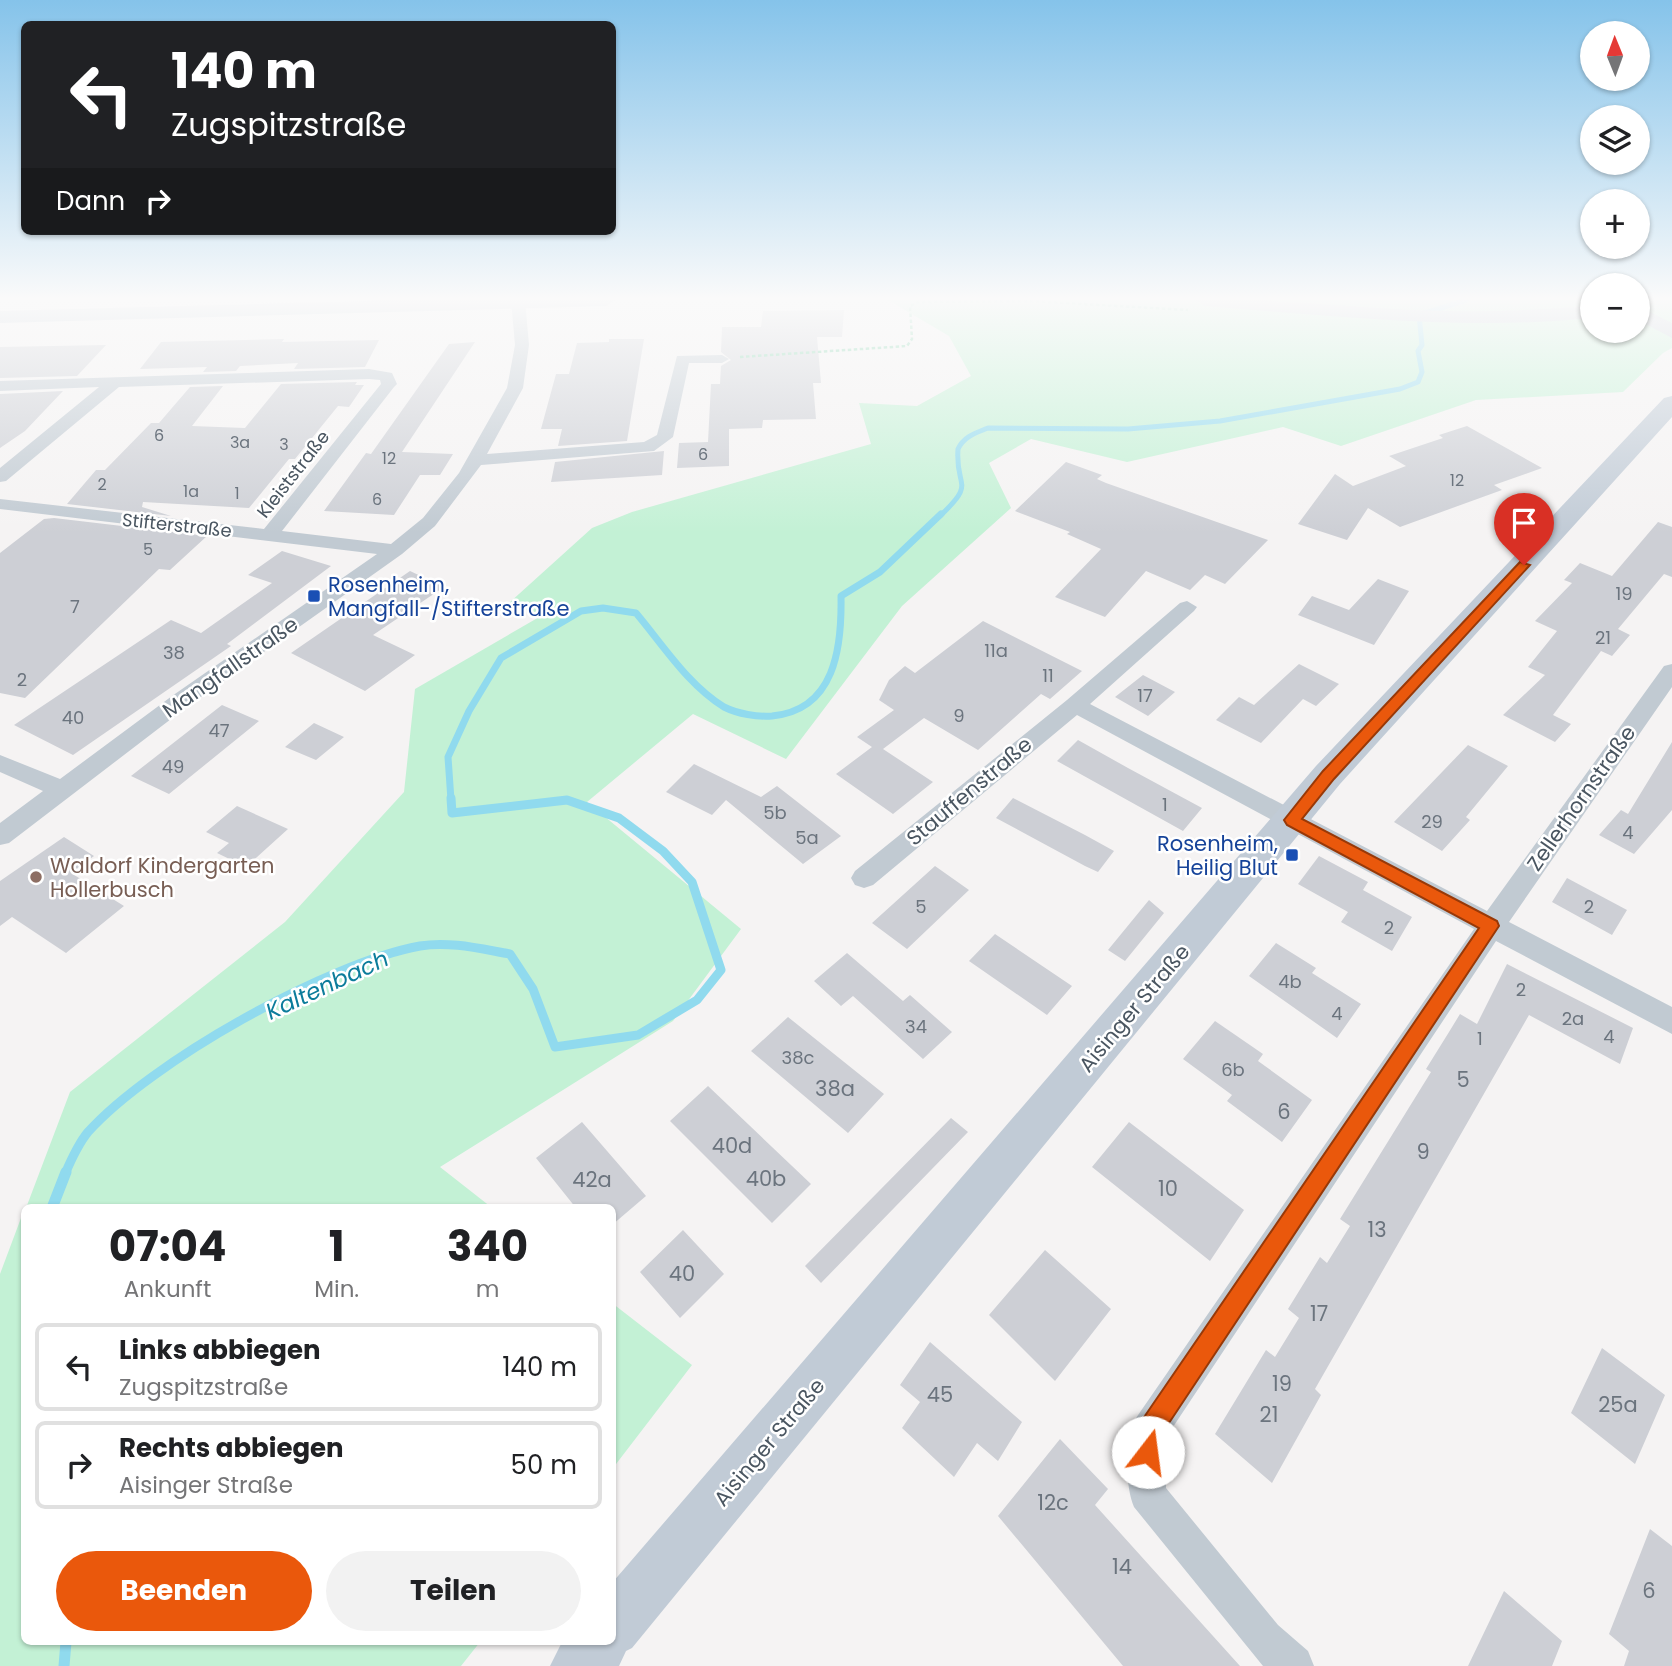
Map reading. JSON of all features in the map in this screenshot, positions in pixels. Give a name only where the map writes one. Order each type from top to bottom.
[{"type":"main road","name":"Aisinger Straße","points":[[616,1623],[1328,775],[1672,403]]},
{"type":"main road","points":[[580,1666],[598,1645]]},
{"type":"street","name":"Kleiststraße","points":[[0,386],[259,378]]},
{"type":"street","name":"Kleiststraße","points":[[269,535],[389,384],[387,378]]},
{"type":"street","name":"Mangfallstraße","points":[[0,836],[61,789],[395,551],[447,503],[477,460],[515,388],[517,378]]},
{"type":"street","points":[[477,460],[648,447],[665,437],[678,378]]},
{"type":"street","points":[[0,477],[113,384]]},
{"type":"street","name":"Stifterstraße","points":[[0,504],[395,551]]},
{"type":"street","name":"Stauffenstraße","points":[[864,878],[1074,705],[1187,607]]},
{"type":"street","name":"Zellerhornstraße","points":[[1293,1666],[1264,1639],[1147,1494],[1149,1431],[1490,926],[1672,671]]},
{"type":"street","points":[[1074,705],[1672,1021]]},
{"type":"street","points":[[0,763],[61,789]]},
{"type":"green space","points":[[968,378],[1638,378],[1623,392],[1476,400],[1341,446],[1283,427],[1127,462],[1031,439],[989,463],[1011,508],[902,606],[786,759],[693,714],[587,802],[741,929],[673,1021],[440,1167],[487,1204],[28,1204],[70,1092],[285,922],[404,792],[415,689],[541,616],[509,603],[592,528],[632,512],[871,444],[859,403],[917,406]]},
{"type":"green space","points":[[21,1218],[21,1645],[478,1645],[461,1666],[0,1666],[0,1274]]},
{"type":"green space","points":[[616,1306],[692,1365],[616,1464]]},
{"type":"building","points":[[425,378],[451,378],[402,452],[453,454],[440,475],[420,475],[394,515],[324,511],[366,453],[371,454]]},
{"type":"building","points":[[555,378],[638,378],[627,441],[558,446],[562,429],[541,429]]},
{"type":"building","points":[[720,378],[821,378],[821,383],[813,383],[816,419],[763,420],[762,428],[729,429],[729,466],[677,468],[679,443],[708,442],[711,384],[720,384]]},
{"type":"building","points":[[357,382],[355,385],[364,385],[349,407],[338,406],[295,459],[289,459],[249,508],[143,502],[142,507],[171,516],[67,504],[96,470],[105,470],[151,423],[159,423],[190,387],[223,386],[192,426],[245,428],[281,384]]},
{"type":"building","points":[[63,391],[25,431],[0,448],[0,394]]},
{"type":"building","points":[[1467,426],[1542,468],[1494,485],[1502,490],[1400,527],[1368,508],[1347,540],[1298,524],[1335,474],[1353,486],[1406,466],[1389,456],[1443,438],[1439,435]]},
{"type":"building","points":[[664,451],[662,475],[551,482],[555,462]]},
{"type":"building","points":[[1066,462],[1102,475],[1097,479],[1106,483],[1268,540],[1225,584],[1205,575],[1190,590],[1146,571],[1105,617],[1055,597],[1101,549],[1067,534],[1070,532],[1015,511]]},
{"type":"building","points":[[44,519],[207,536],[170,570],[159,569],[25,698],[0,693],[0,553]]},
{"type":"building","points":[[1658,522],[1672,527],[1672,577],[1664,574],[1618,629],[1630,635],[1612,656],[1601,651],[1553,715],[1571,724],[1555,742],[1503,715],[1545,675],[1528,667],[1557,631],[1535,621],[1572,583],[1564,580],[1580,563],[1612,576]]},
{"type":"building","points":[[282,551],[331,566],[227,644],[231,646],[73,755],[14,725],[171,620],[201,633],[272,583],[248,575]]},
{"type":"building","points":[[410,571],[444,587],[373,635],[415,655],[365,691],[291,653]]},
{"type":"building","points":[[1378,579],[1409,591],[1374,645],[1298,615],[1312,596],[1349,610]]},
{"type":"building","points":[[983,621],[1082,671],[1050,699],[1041,694],[978,750],[924,718],[883,749],[933,782],[893,814],[836,774],[872,747],[857,737],[894,710],[879,700],[889,680],[905,666],[915,673]]},
{"type":"building","points":[[1299,664],[1339,684],[1316,706],[1303,699],[1261,743],[1216,720],[1239,697],[1254,705]]},
{"type":"building","points":[[1143,675],[1175,692],[1148,716],[1115,697]]},
{"type":"building","points":[[222,705],[259,721],[169,794],[131,776]]},
{"type":"building","points":[[314,723],[344,737],[316,760],[285,747]]},
{"type":"building","points":[[1078,740],[1202,808],[1183,831],[1057,761]]},
{"type":"building","points":[[1672,742],[1672,810],[1634,854],[1599,835],[1621,810],[1628,814]]},
{"type":"building","points":[[1468,745],[1508,766],[1466,817],[1470,820],[1442,851],[1394,822]]},
{"type":"building","points":[[694,764],[761,797],[777,786],[841,836],[803,864],[726,800],[712,815],[666,792]]},
{"type":"building","points":[[1013,798],[1114,851],[1098,872],[1085,866],[996,818]]},
{"type":"building","points":[[237,806],[288,829],[246,867],[217,853],[229,843],[206,832]]},
{"type":"building","points":[[64,837],[94,856],[71,873],[124,906],[66,953],[12,917],[0,926],[0,881]]},
{"type":"building","points":[[1319,856],[1368,882],[1363,890],[1412,917],[1392,951],[1341,922],[1348,912],[1298,884]]},
{"type":"building","points":[[935,866],[969,890],[907,949],[872,923]]},
{"type":"building","points":[[1567,878],[1627,910],[1612,935],[1552,902]]},
{"type":"building","points":[[1149,900],[1164,913],[1125,961],[1108,950]]},
{"type":"building","points":[[995,934],[1072,986],[1047,1015],[969,961]]},
{"type":"building","points":[[1276,943],[1316,968],[1312,973],[1361,1004],[1337,1038],[1249,976]]},
{"type":"building","points":[[847,953],[903,1001],[910,995],[952,1032],[923,1059],[853,996],[841,1006],[814,981]]},
{"type":"building","points":[[1507,964],[1633,1028],[1620,1064],[1529,1015],[1315,1389],[1321,1395],[1272,1483],[1215,1434],[1266,1350],[1275,1357],[1299,1318],[1288,1309],[1320,1257],[1327,1263],[1350,1226],[1340,1219],[1431,1072],[1426,1069],[1460,1014],[1477,1024]]},
{"type":"building","points":[[788,1017],[884,1094],[848,1133],[751,1051]]},
{"type":"building","points":[[1215,1021],[1263,1054],[1258,1061],[1312,1100],[1282,1142],[1227,1101],[1232,1095],[1183,1059]]},
{"type":"building","points":[[708,1086],[811,1184],[772,1223],[670,1121]]},
{"type":"building","points":[[951,1118],[968,1132],[821,1283],[805,1266]]},
{"type":"building","points":[[582,1122],[646,1196],[616,1222],[616,1204],[573,1204],[536,1158]]},
{"type":"building","points":[[1129,1122],[1244,1210],[1210,1261],[1092,1167]]},
{"type":"building","points":[[683,1230],[724,1274],[680,1318],[640,1272]]},
{"type":"building","points":[[1045,1250],[1111,1309],[1055,1381],[989,1315]]},
{"type":"building","points":[[930,1342],[1022,1422],[998,1461],[977,1443],[954,1477],[902,1428],[920,1402],[900,1385]]},
{"type":"building","points":[[1602,1348],[1665,1395],[1635,1464],[1571,1413]]},
{"type":"building","points":[[1060,1439],[1108,1489],[1095,1505],[1240,1666],[1123,1666],[998,1516]]},
{"type":"building","points":[[1650,1529],[1672,1546],[1672,1666],[1624,1666],[1629,1651],[1609,1634]]},
{"type":"building","points":[[1504,1591],[1562,1641],[1552,1666],[1468,1666]]},
{"type":"waterway","name":"Kaltenbach","points":[[940,516],[961,490],[958,449],[967,438],[988,428],[1128,429],[1220,421],[1400,389],[1418,382],[1420,378]]},
{"type":"waterway","name":"Kaltenbach","points":[[451,800],[448,757],[469,711],[501,658],[581,611],[603,608],[636,613],[687,676],[724,707],[760,716],[793,711],[810,702],[822,689],[830,673],[839,636],[841,596],[880,572],[941,514]]},
{"type":"waterway","name":"Kaltenbach","points":[[65,1174],[88,1132],[153,1076],[243,1019],[338,972],[382,956],[420,946],[443,944],[510,954],[533,989],[555,1047],[638,1035],[697,1000],[721,970],[692,882],[663,851],[619,818],[567,800],[452,813],[451,798]]},
{"type":"waterway","name":"Kaltenbach","points":[[54,1204],[66,1172]]},
{"type":"waterway","name":"Kaltenbach","points":[[64,1666],[66,1645]]},
{"type":"place","name":"Rosenheim, Mangfall-/Stifterstraße","points":[[314,596]]},
{"type":"place","name":"Rosenheim, Heilig Blut","points":[[1292,855]]},
{"type":"place","name":"Waldorf Kindergarten Hollerbusch","points":[[36,877]]},
{"type":"route","points":[[1148,1452],[1149,1431],[1490,926],[1292,820],[1328,775],[1524,565]]}]
